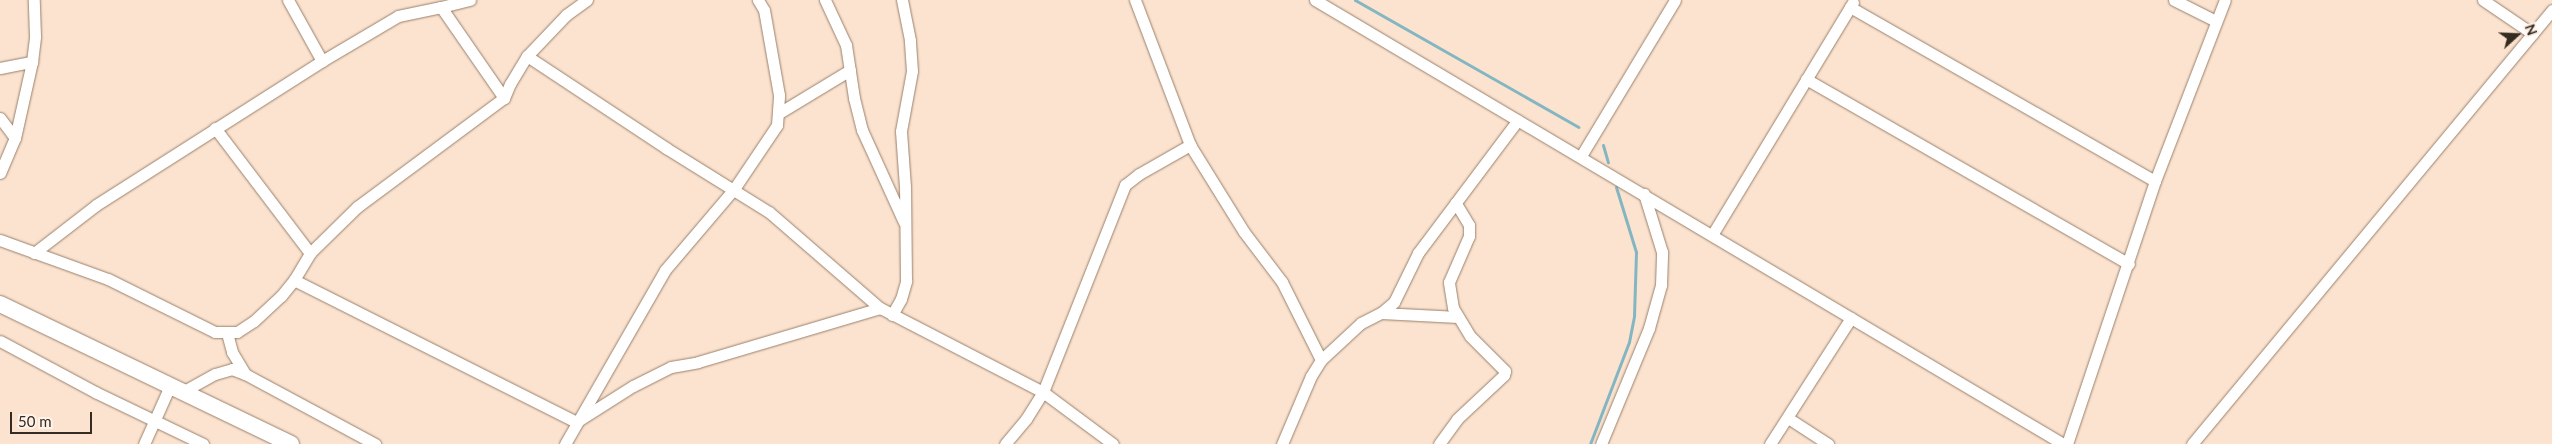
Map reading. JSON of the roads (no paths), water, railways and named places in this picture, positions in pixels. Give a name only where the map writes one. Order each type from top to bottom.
[{"type":"main road","points":[[0,304],[291,444]]},
{"type":"street","points":[[0,173],[15,138],[32,62],[35,36],[34,0]]},
{"type":"street","points":[[288,0],[322,60]]},
{"type":"street","points":[[34,253],[96,205],[322,60],[398,16],[470,0]]},
{"type":"street","points":[[0,240],[108,279],[215,332],[237,332],[254,320],[294,280],[310,253],[357,207],[504,98],[527,56],[566,15],[587,0]]},
{"type":"street","points":[[568,443],[576,422],[665,270],[734,189],[774,132],[779,113],[779,95],[764,10],[758,0]]},
{"type":"street","points":[[825,0],[843,34],[854,98],[865,139],[904,224]]},
{"type":"street","points":[[892,316],[906,282],[905,187],[901,132],[912,72],[910,40],[902,0]]},
{"type":"street","points":[[1135,0],[1190,145],[1244,232],[1282,282],[1321,360]]},
{"type":"street","points":[[1315,0],[1581,156],[2063,444]]},
{"type":"street","points":[[1581,156],[1676,0]]},
{"type":"street","points":[[2174,0],[2216,21]]},
{"type":"street","points":[[2067,444],[2156,181],[2225,0]]},
{"type":"street","points":[[2483,0],[2533,34]]},
{"type":"street","points":[[1712,235],[1852,3],[2156,181]]},
{"type":"street","points":[[441,7],[504,98]]},
{"type":"street","points":[[2192,444],[2552,10]]},
{"type":"street","points":[[527,56],[666,148],[769,212],[880,308],[892,316],[1043,392],[1113,444]]},
{"type":"street","points":[[0,68],[32,62]]},
{"type":"street","points":[[779,113],[850,70]]},
{"type":"street","points":[[1806,79],[2129,264]]},
{"type":"street","points":[[0,118],[15,138]]},
{"type":"street","points":[[1282,444],[1311,376],[1321,360],[1362,324],[1381,313],[1394,302],[1418,253],[1518,120]]},
{"type":"street","points":[[215,128],[310,253]]},
{"type":"street","points":[[1005,444],[1026,419],[1043,392],[1125,185],[1139,174],[1190,145]]},
{"type":"street","points":[[1601,444],[1649,328],[1661,285],[1662,252],[1644,194]]},
{"type":"street","points":[[1439,444],[1457,419],[1504,375],[1505,371],[1470,336],[1458,318],[1449,282],[1469,236],[1468,225],[1456,202]]},
{"type":"street","points":[[294,280],[576,422]]},
{"type":"street","points":[[576,422],[633,386],[671,367],[698,362],[880,308]]},
{"type":"street","points":[[1381,313],[1458,318]]},
{"type":"street","points":[[1770,444],[1851,318]]},
{"type":"street","points":[[227,333],[232,352],[245,374]]},
{"type":"street","points":[[0,341],[155,422],[203,444]]},
{"type":"street","points":[[144,444],[155,422],[177,389],[232,369],[245,374],[375,444]]},
{"type":"street","points":[[1788,418],[1828,444]]},
{"type":"waterway","points":[[1355,0],[1579,127]]},
{"type":"waterway","points":[[1603,145],[1608,162]]},
{"type":"waterway","points":[[1590,444],[1629,342],[1634,316],[1636,252],[1616,187]]}]
